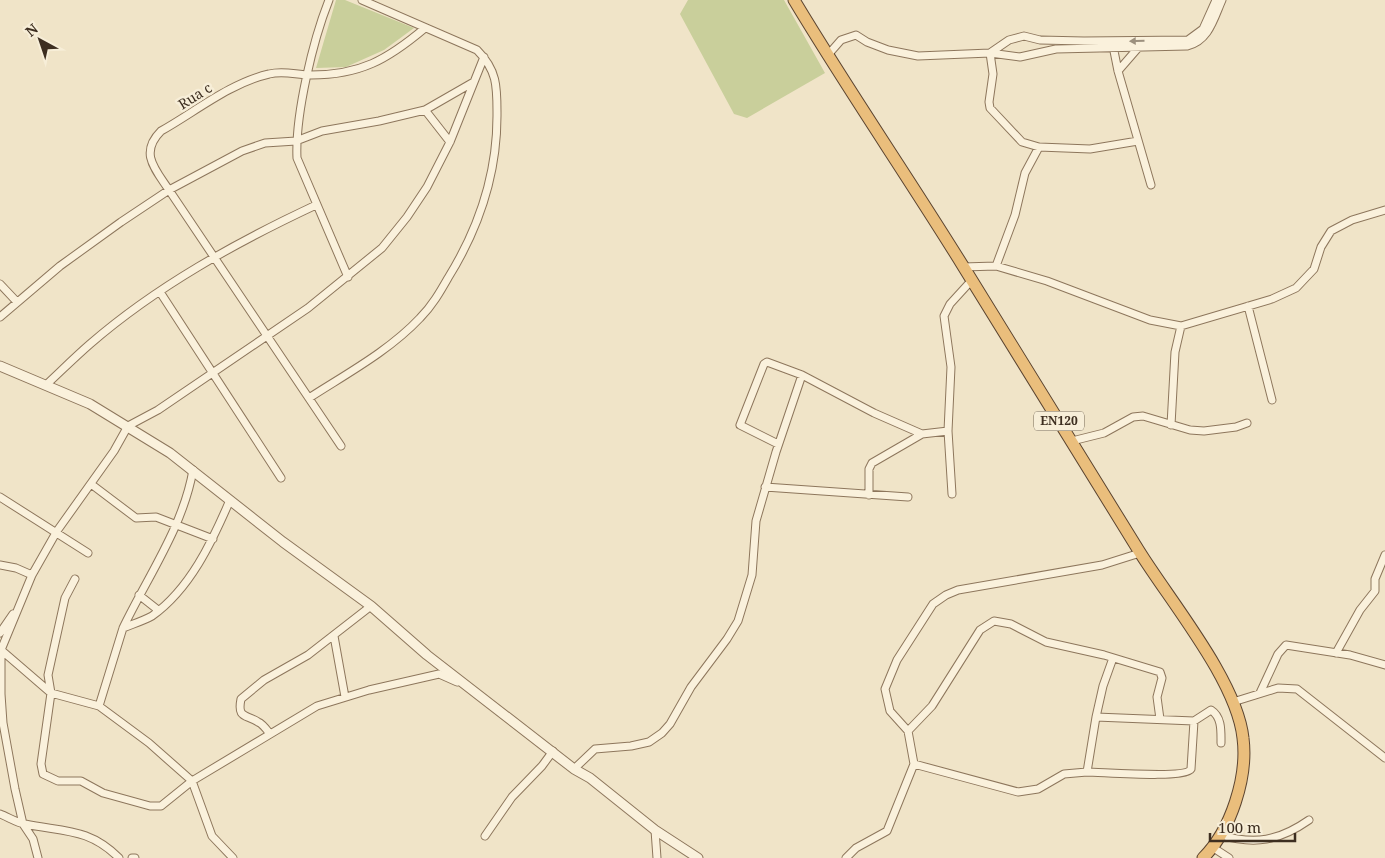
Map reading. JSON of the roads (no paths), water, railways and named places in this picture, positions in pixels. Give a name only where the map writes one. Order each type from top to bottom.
[{"type":"highway","name":"EN120","points":[[794,0],[827,56],[1072,441],[1140,553],[1202,647],[1233,702],[1243,736],[1243,756],[1238,794],[1220,835],[1203,858]]},
{"type":"street","points":[[329,0],[318,30],[308,75],[296,141],[297,158],[348,277]]},
{"type":"street","points":[[309,398],[369,358],[419,319],[432,304],[467,248],[488,191],[497,142],[497,84],[492,68],[478,50],[362,0]]},
{"type":"street","points":[[1206,31],[1216,0]]},
{"type":"street","points":[[827,56],[841,40],[856,35],[867,42],[888,50],[918,56],[990,53],[1020,57],[1071,48],[1113,45],[1197,44],[1222,0]]},
{"type":"street","points":[[308,75],[356,72],[386,57],[425,28]]},
{"type":"street","points":[[990,53],[1016,38],[1024,36],[1040,40],[1138,48],[1188,43]]},
{"type":"street","points":[[1040,40],[1041,52]]},
{"type":"street","points":[[1113,45],[1118,71],[1152,185]]},
{"type":"street","points":[[1118,71],[1138,48]]},
{"type":"street","points":[[990,53],[993,74],[989,102],[990,108],[1022,142],[1039,147],[1090,149],[1138,141]]},
{"type":"street","points":[[38,858],[33,839],[23,824],[3,723],[2,650],[15,612],[32,574],[57,531],[114,451],[128,426],[158,410],[214,372],[348,277],[382,248],[407,217],[427,187],[450,142],[484,57]]},
{"type":"street","name":"Rua c","points":[[169,190],[152,163],[150,151],[152,140],[161,131],[231,89],[268,74],[287,71],[308,75]]},
{"type":"street","points":[[0,317],[88,245],[169,190],[242,151],[265,143],[296,141],[322,131],[379,122],[425,110],[472,83]]},
{"type":"street","points":[[425,110],[450,142]]},
{"type":"street","points":[[996,266],[1016,215],[1025,173],[1039,147]]},
{"type":"street","points":[[169,190],[215,256],[265,336],[341,446]]},
{"type":"street","points":[[46,385],[91,343],[160,292],[215,256],[316,205]]},
{"type":"street","points":[[963,267],[996,266],[1047,281],[1150,320],[1181,326],[1285,294],[1305,281],[1314,269],[1321,247],[1331,231],[1352,220],[1385,210]]},
{"type":"street","points":[[952,494],[948,431],[951,367],[944,316],[950,304],[971,281]]},
{"type":"street","points":[[0,284],[17,302]]},
{"type":"street","points":[[160,292],[214,372],[281,478]]},
{"type":"street","points":[[1248,306],[1272,400]]},
{"type":"street","points":[[1171,425],[1175,352],[1181,326]]},
{"type":"street","points":[[778,444],[741,427],[741,421],[764,364],[771,362],[802,375],[874,413],[922,434]]},
{"type":"street","points":[[0,366],[90,404],[128,426],[194,470],[230,500],[371,606],[471,689],[574,769],[590,778],[654,830],[698,858]]},
{"type":"street","points":[[574,769],[595,749],[631,746],[649,742],[662,733],[670,724],[691,687],[727,640],[738,621],[752,575],[756,521],[778,444],[802,375]]},
{"type":"street","points":[[1072,441],[1104,433],[1133,417],[1143,416],[1171,425],[1204,432],[1236,428],[1247,423]]},
{"type":"street","points":[[869,495],[869,469],[872,463],[922,434],[948,431]]},
{"type":"street","points":[[99,706],[123,628],[176,525],[189,494],[194,470]]},
{"type":"street","points":[[91,484],[136,518],[156,517],[213,539]]},
{"type":"street","points":[[765,487],[908,497]]},
{"type":"street","points":[[0,497],[57,531],[88,553]]},
{"type":"street","points":[[123,628],[158,610],[185,583],[213,539],[230,500]]},
{"type":"street","points":[[846,858],[856,848],[887,831],[914,764],[908,731],[890,711],[885,689],[898,660],[933,604],[946,595],[958,590],[1102,565],[1140,553]]},
{"type":"street","points":[[1336,653],[1360,610],[1375,591],[1375,579],[1385,555]]},
{"type":"street","points":[[0,565],[32,574]]},
{"type":"street","points":[[75,579],[65,598],[48,675],[51,693],[41,764],[43,774],[58,781],[81,781],[103,793],[150,806],[161,806],[192,781],[317,706],[345,697],[439,674],[471,689]]},
{"type":"street","points":[[139,595],[158,610]]},
{"type":"street","points":[[270,734],[258,721],[243,716],[240,710],[241,699],[264,680],[308,656],[334,636],[348,622],[371,606]]},
{"type":"street","points":[[0,633],[8,618],[15,612]]},
{"type":"street","points":[[0,619],[8,618]]},
{"type":"street","points":[[908,731],[932,706],[980,630],[994,621],[1011,624],[1046,642],[1113,658],[1161,673],[1162,678],[1157,697],[1160,719]]},
{"type":"street","points":[[334,636],[345,697]]},
{"type":"street","points":[[1260,693],[1278,654],[1286,645],[1336,653],[1385,665]]},
{"type":"street","points":[[2,650],[51,693],[99,706],[149,743],[192,781],[212,836],[233,858]]},
{"type":"street","points":[[1087,772],[1102,686],[1113,658]]},
{"type":"street","points":[[1233,702],[1286,686],[1297,689],[1385,758]]},
{"type":"street","points":[[1096,717],[1194,721],[1211,710],[1219,718],[1221,743]]},
{"type":"street","points":[[914,764],[1018,792],[1038,789],[1064,774],[1087,772],[1190,772],[1195,738],[1194,721]]},
{"type":"street","points":[[485,836],[512,797],[553,751]]},
{"type":"street","points":[[0,814],[23,824],[74,830],[102,843],[119,858]]},
{"type":"street","points":[[1220,835],[1258,842],[1294,830],[1309,820]]},
{"type":"street","points":[[654,830],[657,858]]},
{"type":"street","points":[[1212,847],[1229,858]]}]
